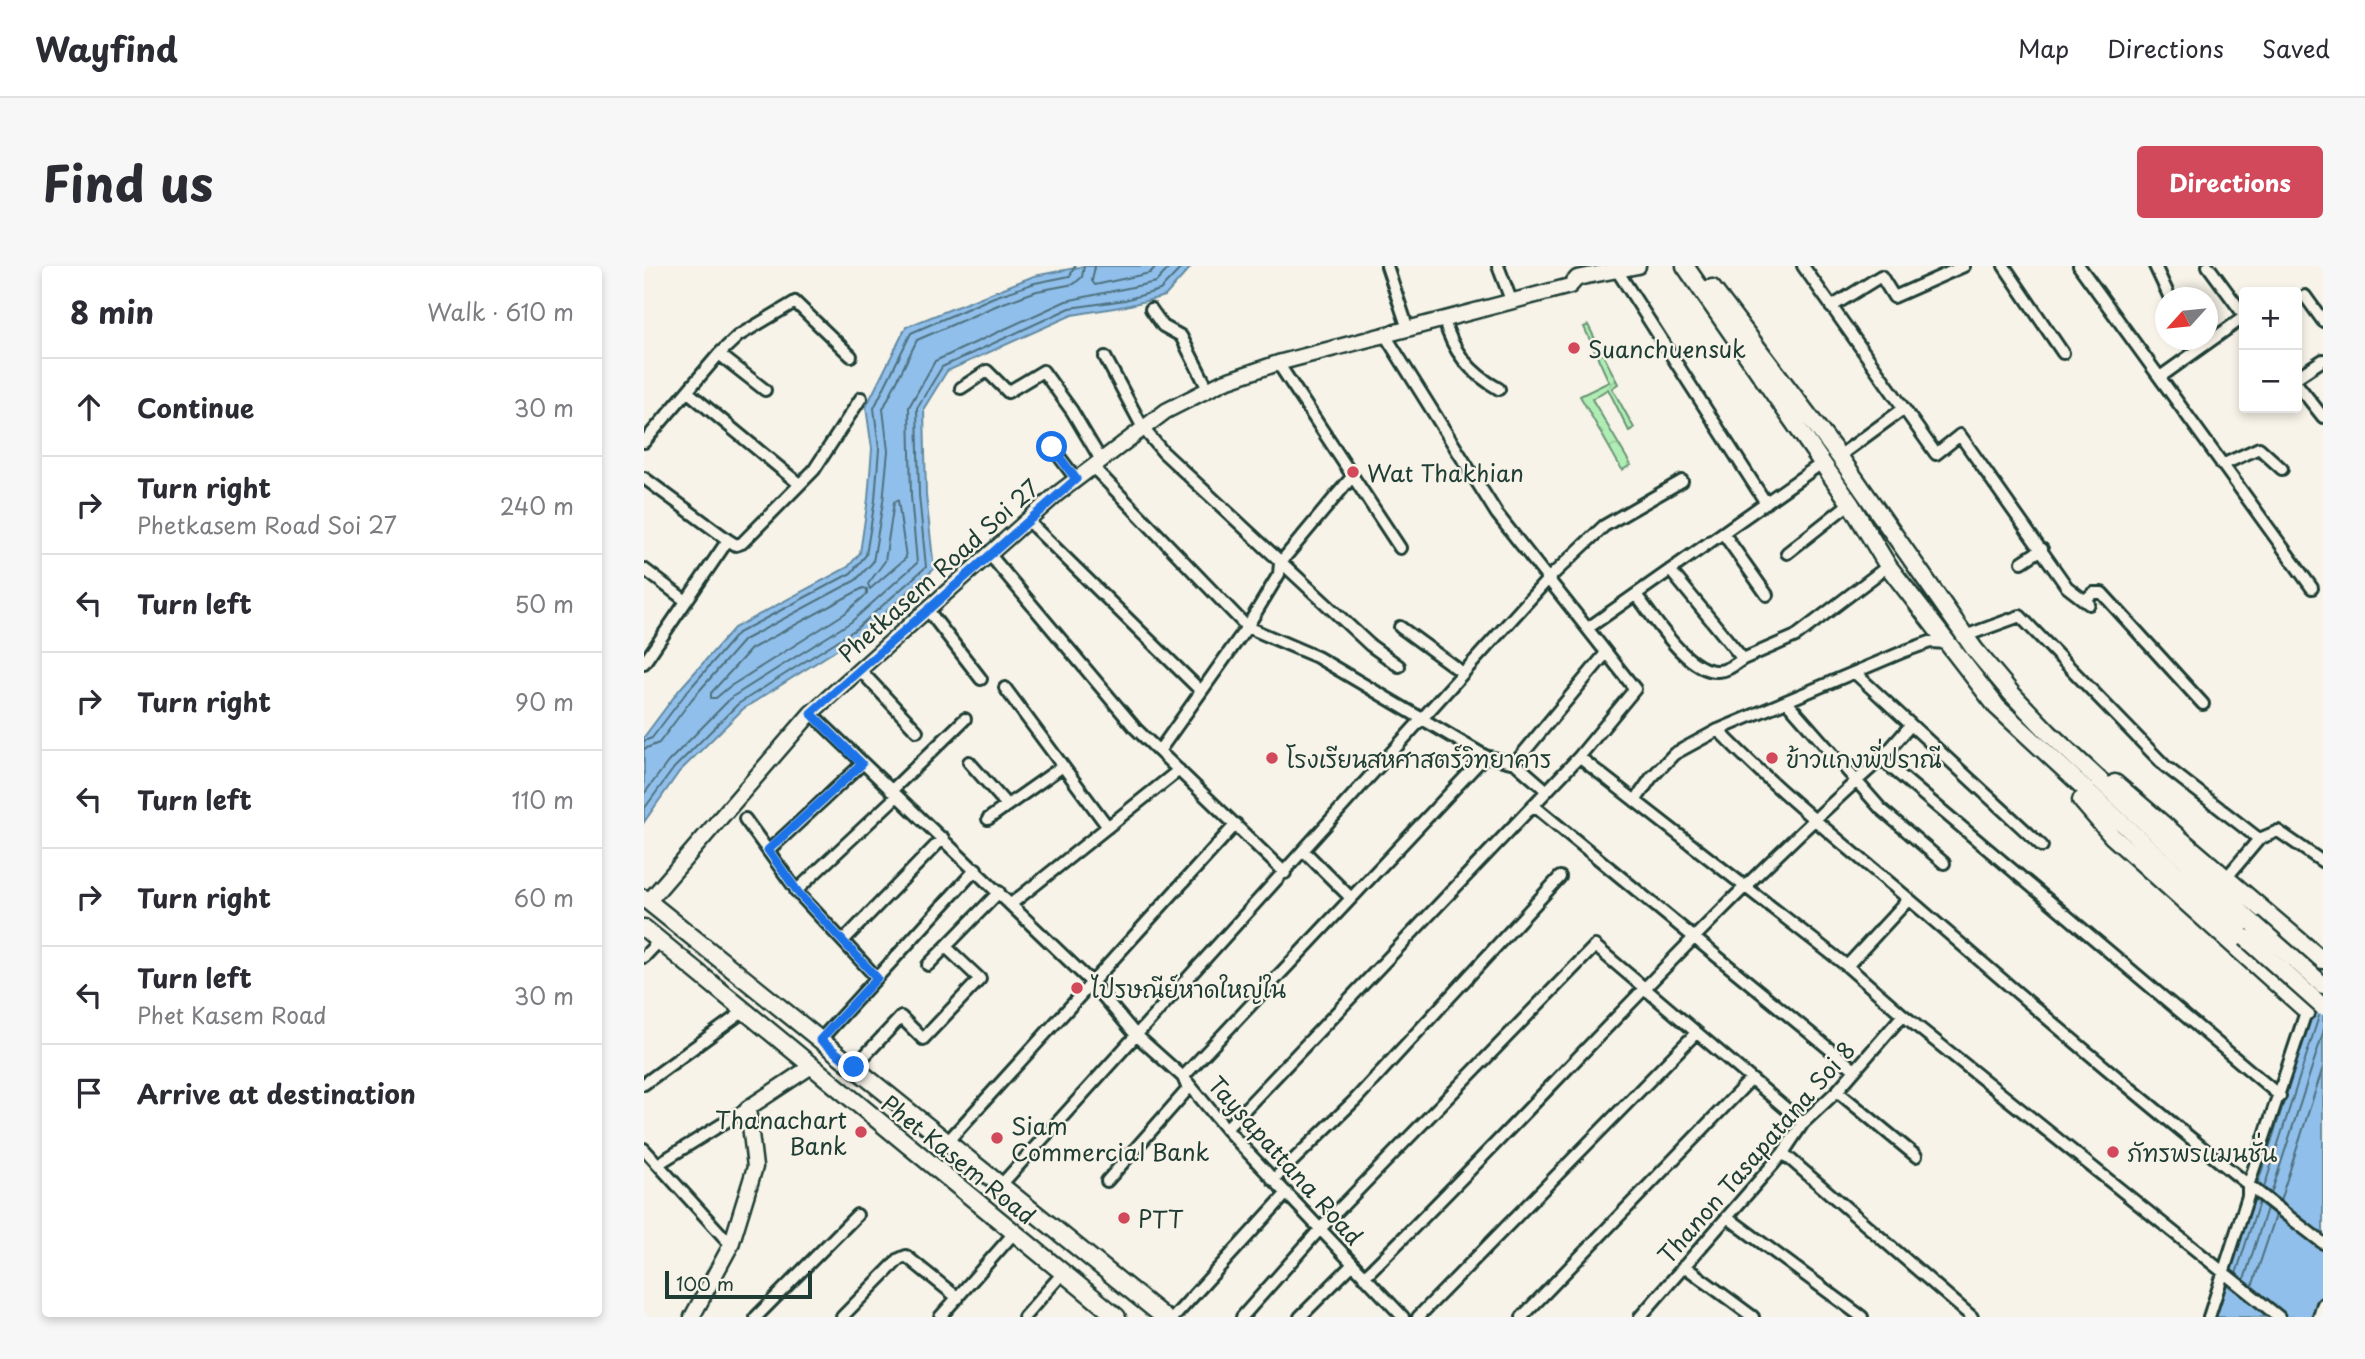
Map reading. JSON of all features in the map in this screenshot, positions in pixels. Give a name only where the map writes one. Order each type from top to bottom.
[{"type":"main road","points":[[1685,266],[1850,503],[1888,566],[1997,708],[2034,744],[2249,931],[2323,985]]},
{"type":"main road","points":[[1696,266],[1839,456],[1965,636],[2049,733],[2249,931],[2315,1009]]},
{"type":"main road","points":[[2049,733],[2144,804],[2323,959]]},
{"type":"main road","points":[[2034,744],[2112,836],[2315,1009]]},
{"type":"main road","name":"Phet Kasem Road","points":[[646,900],[1164,1317]]},
{"type":"main road","name":"Phet Kasem Road","points":[[644,928],[1117,1317]]},
{"type":"main road","points":[[909,1148],[929,1143],[931,1136],[928,1126]]},
{"type":"main road","points":[[943,1175],[940,1161],[951,1153],[962,1154]]},
{"type":"street","points":[[1387,266],[1408,329]]},
{"type":"street","points":[[1497,266],[1511,300]]},
{"type":"street","name":"Phetkasem Road Soi 27","points":[[646,900],[811,713],[1076,479],[1166,411],[1209,389],[1278,363],[1570,286],[1577,278],[1638,266]]},
{"type":"street","points":[[1803,266],[1936,454],[1960,435],[2067,587],[2087,602],[2093,593],[2102,593],[2203,704]]},
{"type":"street","points":[[1831,307],[1881,275],[1894,297],[1964,266]]},
{"type":"street","points":[[2004,266],[2063,353]]},
{"type":"street","points":[[2079,266],[2312,588]]},
{"type":"street","points":[[2155,266],[2165,287]]},
{"type":"street","points":[[2208,266],[2239,309]]},
{"type":"street","points":[[1618,272],[1766,503]]},
{"type":"street","points":[[2305,296],[2323,321]]},
{"type":"street","points":[[644,441],[719,354],[738,336],[795,302],[851,356]]},
{"type":"street","points":[[1151,309],[1163,326],[1181,335],[1209,389]]},
{"type":"street","points":[[2218,333],[2239,319]]},
{"type":"street","points":[[1444,320],[1455,352],[1479,375],[1499,389]]},
{"type":"street","points":[[1226,1129],[1579,757],[1635,689],[1497,514],[1385,335]]},
{"type":"street","points":[[2160,377],[2194,350]]},
{"type":"street","points":[[719,354],[765,390]]},
{"type":"street","points":[[1105,356],[1143,428],[1163,452],[1370,645],[1399,666]]},
{"type":"street","points":[[2302,374],[2323,360]]},
{"type":"street","points":[[1278,363],[1351,478],[1400,548]]},
{"type":"street","points":[[961,388],[987,371],[1008,392],[1043,371],[1072,411],[1096,463],[1247,627],[1317,657],[1485,756],[1515,763],[1546,790]]},
{"type":"street","points":[[2302,390],[2323,417]]},
{"type":"street","points":[[688,392],[799,483]]},
{"type":"street","points":[[644,478],[736,545],[742,542],[827,453],[861,398]]},
{"type":"street","points":[[1839,456],[1903,409]]},
{"type":"street","points":[[1052,447],[1076,479]]},
{"type":"street","points":[[2222,465],[2259,448],[2282,469]]},
{"type":"street","points":[[1588,628],[1822,463]]},
{"type":"street","points":[[1159,751],[1247,627],[1279,574],[1280,563],[1351,478]]},
{"type":"street","points":[[1000,1186],[1549,578],[1604,526],[1682,481]]},
{"type":"street","points":[[1787,553],[1850,503]]},
{"type":"street","points":[[1028,521],[1201,691]]},
{"type":"street","points":[[1723,533],[1767,594]]},
{"type":"street","points":[[644,663],[728,540]]},
{"type":"street","points":[[2021,562],[2042,550]]},
{"type":"street","points":[[990,555],[1136,729],[1285,873]]},
{"type":"street","points":[[1636,595],[1688,660],[1717,672],[1796,636],[1888,566]]},
{"type":"street","points":[[644,569],[686,601]]},
{"type":"street","points":[[1670,570],[1743,659]]},
{"type":"street","points":[[927,609],[981,679]]},
{"type":"street","points":[[1965,636],[2020,616],[2165,766],[2259,839]]},
{"type":"street","points":[[1399,626],[1463,673]]},
{"type":"street","points":[[1635,802],[1651,778],[1674,754],[1718,730],[1930,642],[1948,643]]},
{"type":"street","points":[[1515,763],[1606,653]]},
{"type":"street","points":[[860,670],[918,731]]},
{"type":"street","points":[[1855,674],[2042,846]]},
{"type":"street","points":[[1005,688],[1108,827]]},
{"type":"street","points":[[1787,702],[1881,809],[1944,863]]},
{"type":"street","name":"Taysapattana Road","points":[[811,713],[1092,983],[1135,1034],[1183,1077],[1226,1129],[1403,1317]]},
{"type":"street","points":[[796,891],[965,719]]},
{"type":"street","points":[[1364,1277],[1583,1056],[1643,988],[1881,759],[1910,726]]},
{"type":"street","points":[[1718,730],[1814,821],[2067,1036],[2248,1186],[2323,1243]]},
{"type":"street","points":[[1107,1181],[1188,1089],[1183,1077],[1485,756]]},
{"type":"street","points":[[1579,757],[1847,966],[1903,1015],[2279,1317]]},
{"type":"street","points":[[1881,759],[2280,1096]]},
{"type":"street","points":[[969,762],[1007,805]]},
{"type":"street","points":[[768,850],[862,764]]},
{"type":"street","points":[[988,819],[1063,766]]},
{"type":"street","points":[[1011,904],[1179,770]]},
{"type":"street","points":[[1532,806],[1856,1070]]},
{"type":"street","points":[[745,819],[796,891],[877,978]]},
{"type":"street","points":[[948,1141],[1236,824]]},
{"type":"street","points":[[2227,877],[2259,839],[2278,831],[2323,862]]},
{"type":"street","points":[[843,941],[943,838]]},
{"type":"street","points":[[1304,852],[1350,897]]},
{"type":"street","points":[[820,1040],[976,869]]},
{"type":"street","points":[[1273,1180],[1354,1100],[1560,877]]},
{"type":"street","points":[[928,965],[999,892]]},
{"type":"street","points":[[1847,966],[1909,899]]},
{"type":"street","points":[[644,957],[659,941]]},
{"type":"street","points":[[1242,1317],[1320,1229],[1595,946],[1803,1123]]},
{"type":"street","points":[[854,1067],[901,1017],[923,1039],[980,979],[946,947]]},
{"type":"street","points":[[2209,1317],[2227,1276],[2248,1186],[2315,1009],[2323,959]]},
{"type":"street","points":[[644,1084],[744,1011]]},
{"type":"street","name":"Thanon Tasapatana Soi 8","points":[[1640,1317],[1783,1153],[1803,1123],[1837,1091],[1903,1015]]},
{"type":"street","points":[[1418,1317],[1696,1033]]},
{"type":"street","points":[[658,1164],[810,1067]]},
{"type":"street","points":[[1522,1317],[1751,1079]]},
{"type":"street","points":[[1837,1091],[1916,1156]]},
{"type":"street","points":[[692,1317],[731,1245],[755,1167],[748,1108]]},
{"type":"street","points":[[644,1149],[731,1245]]},
{"type":"street","points":[[1783,1153],[1972,1317]]},
{"type":"street","points":[[1174,1317],[1287,1193]]},
{"type":"street","points":[[756,1317],[857,1215]]},
{"type":"street","points":[[1727,1217],[1862,1317]]},
{"type":"street","points":[[940,1317],[1014,1233]]},
{"type":"street","points":[[842,1317],[899,1259],[906,1256],[958,1298]]},
{"type":"street","points":[[1300,1317],[1352,1265]]},
{"type":"street","points":[[1684,1266],[1753,1317]]},
{"type":"street","points":[[1024,1317],[1062,1274]]},
{"type":"green space","points":[[1588,325],[1618,384],[1612,388],[1634,428],[1629,431],[1608,389],[1592,399],[1631,465],[1622,470],[1580,396],[1609,382],[1584,327]]},
{"type":"water","points":[[1086,266],[1192,266],[1165,296],[1072,315],[947,371],[924,408],[926,495],[934,569],[860,635],[743,709],[679,772],[644,822],[644,737],[680,689],[734,628],[848,567],[860,553],[872,449],[866,407],[906,327],[1034,276]]},
{"type":"water","points":[[2323,981],[2323,1299],[2317,1317],[2215,1317]]},
{"type":"place","name":"Suanchuensuk","points":[[1574,348]]},
{"type":"place","name":"Wat Thakhian","points":[[1353,472]]},
{"type":"place","name":"โรงเรียนสหศาสตร์วิทยาคาร","points":[[1272,758]]},
{"type":"place","name":"ข้าวแกงพี่ปราณี","points":[[1772,758]]},
{"type":"place","name":"ไปรษณีย์หาดใหญ่ใน","points":[[1077,988]]},
{"type":"place","name":"Thanachart Bank","points":[[861,1132]]},
{"type":"place","name":"Siam Commercial Bank","points":[[997,1138]]},
{"type":"place","name":"ภัทรพรแมนชั่น","points":[[2113,1152]]},
{"type":"place","name":"PTT","points":[[1124,1218]]},
{"type":"route","points":[[854,1067],[820,1040],[877,978],[800,895],[768,850],[862,764],[811,713],[1076,479],[1052,447]]}]
